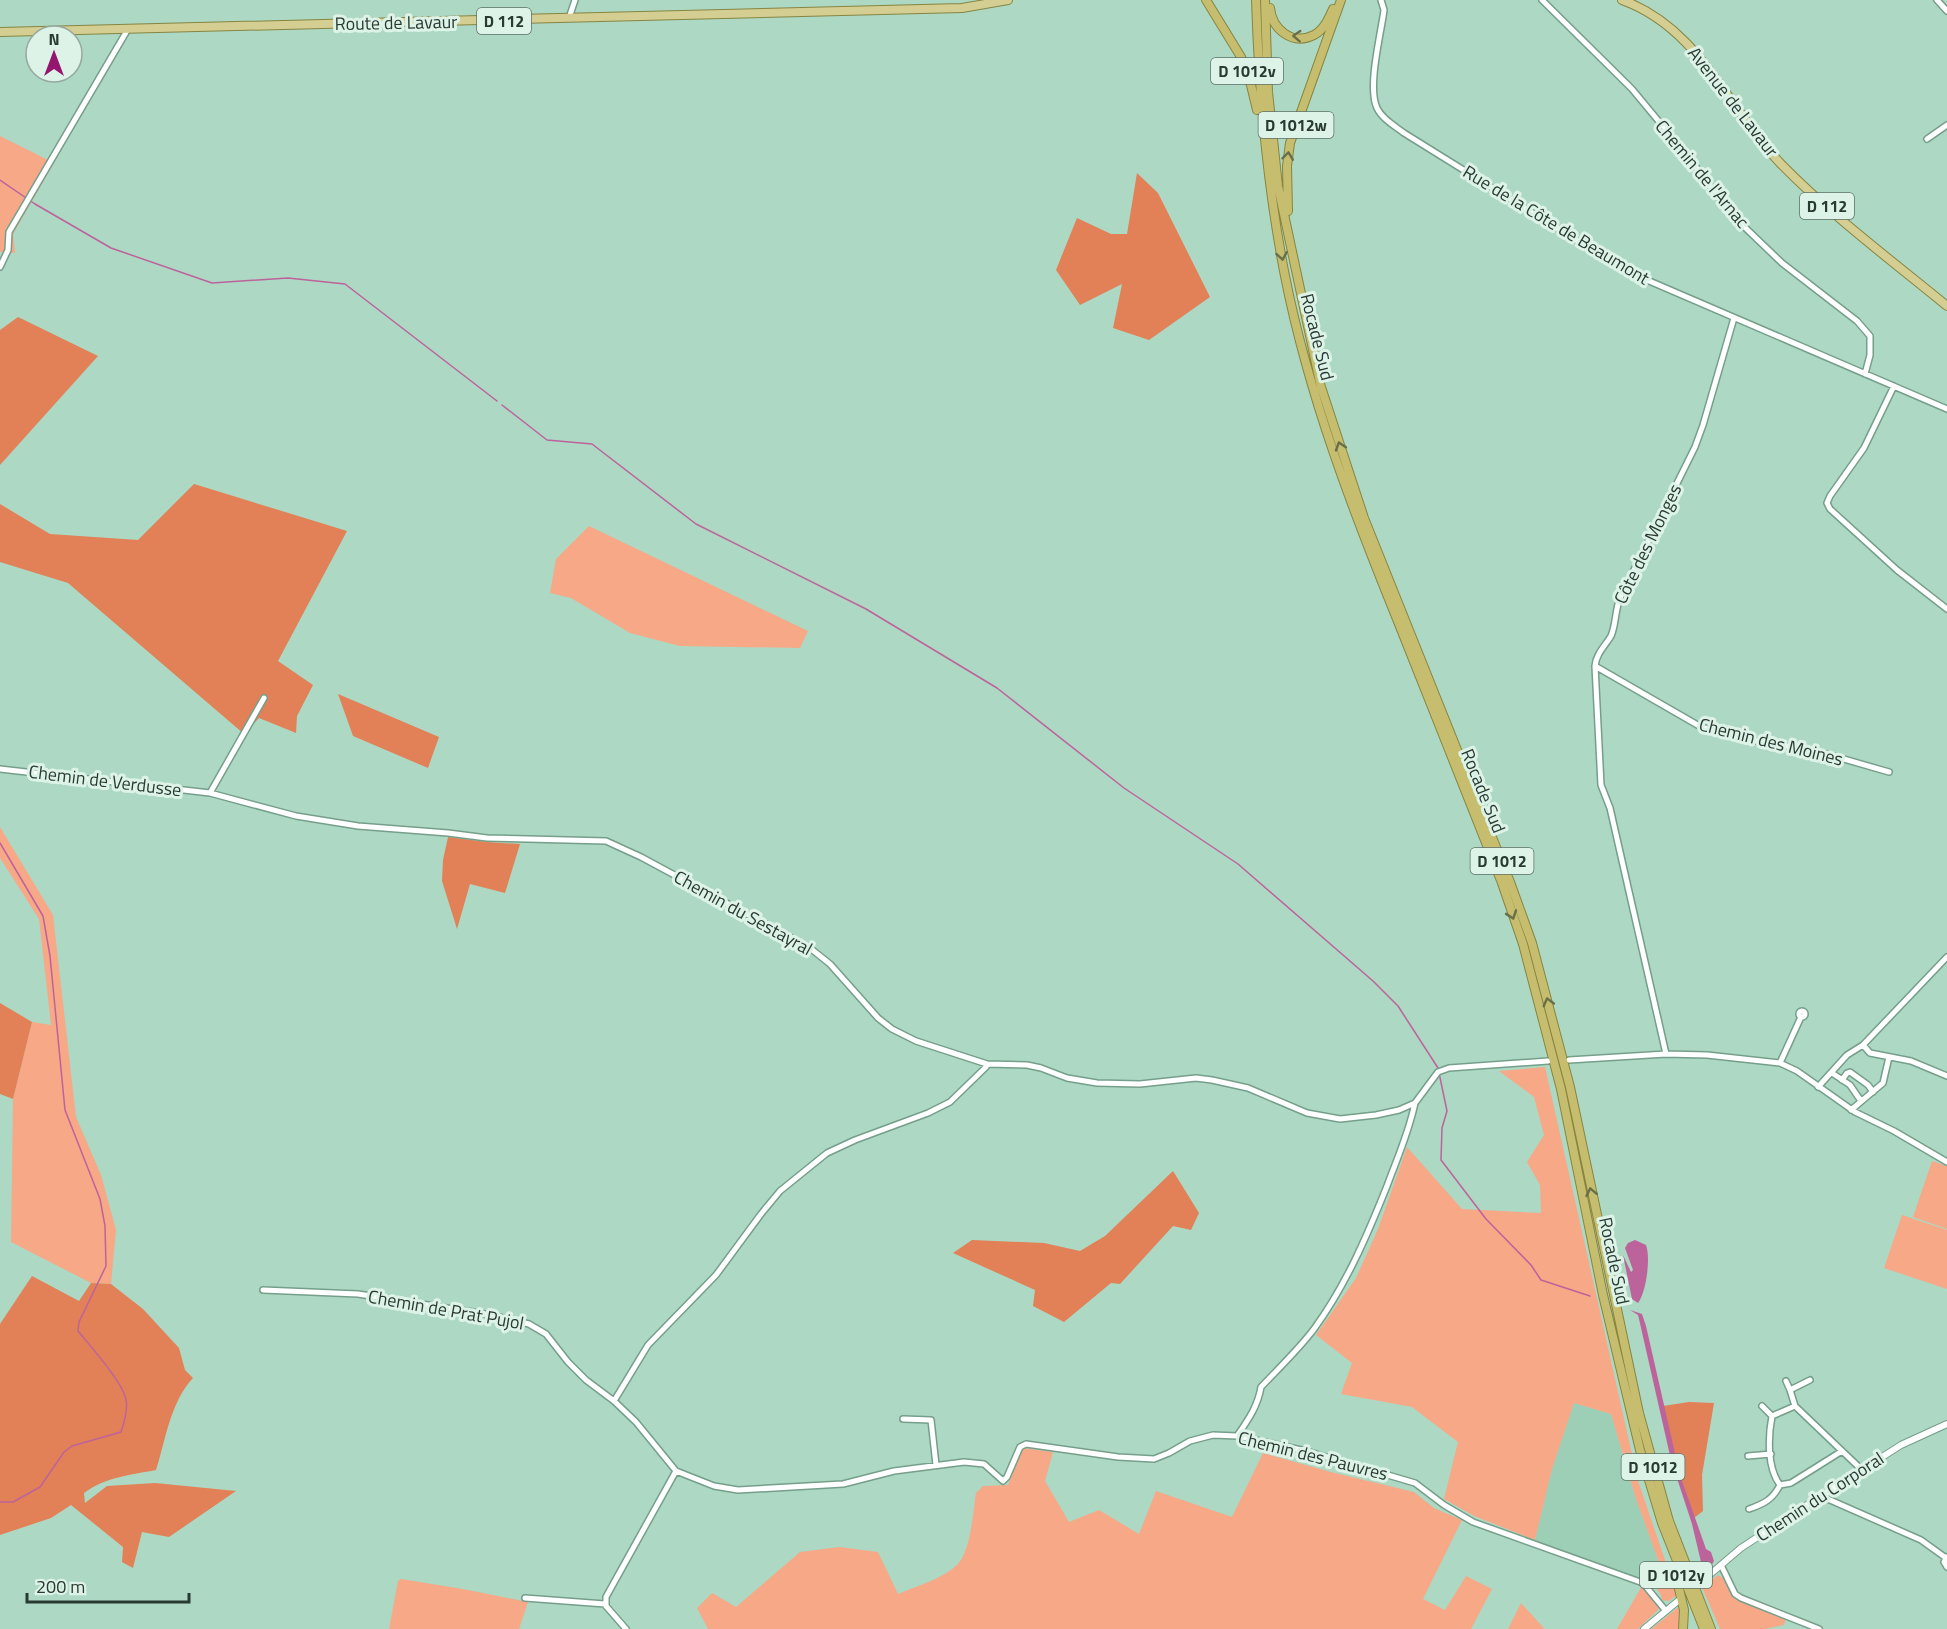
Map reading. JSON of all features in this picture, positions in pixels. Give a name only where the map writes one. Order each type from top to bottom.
[{"type":"highway","name":"D 1012v","points":[[1206,0],[1246,68],[1266,150]]},
{"type":"highway","name":"Rocade Sud","points":[[1256,0],[1258,74],[1271,199],[1285,278],[1304,357],[1328,440],[1356,518],[1502,883],[1522,944],[1561,1089],[1603,1295],[1640,1450],[1662,1523],[1704,1629]]},
{"type":"highway","name":"Rocade Sud","points":[[1267,0],[1268,92],[1278,186],[1321,387],[1364,519],[1510,882],[1532,943],[1570,1087],[1639,1413],[1666,1510],[1700,1604],[1712,1629]]},
{"type":"highway","points":[[1267,0],[1271,16],[1277,27],[1285,35],[1296,38],[1313,36],[1322,28],[1339,0]]},
{"type":"highway","name":"D 1012w","points":[[1292,256],[1287,198],[1290,143],[1339,0]]},
{"type":"highway","name":"D 1012y","points":[[1662,1523],[1682,1596],[1683,1629]]},
{"type":"main road","name":"Route de Lavaur","points":[[0,32],[962,8],[1008,0]]},
{"type":"main road","name":"Avenue de Lavaur","points":[[1622,0],[1657,17],[1680,35],[1701,59],[1749,127],[1780,163],[1809,191],[1947,306]]},
{"type":"street","points":[[569,19],[575,0]]},
{"type":"street","name":"Rue de la Côte de Beaumont","points":[[1381,0],[1384,10],[1374,81],[1374,99],[1378,110],[1404,134],[1626,271],[1947,409]]},
{"type":"street","name":"Chemin de l'Arnac","points":[[1542,0],[1632,89],[1690,159],[1732,215],[1782,263],[1857,321],[1870,336],[1870,355],[1865,374]]},
{"type":"street","points":[[1936,0],[1947,11]]},
{"type":"street","points":[[0,267],[8,250],[9,232],[128,29]]},
{"type":"street","points":[[1928,139],[1947,125]]},
{"type":"street","name":"Côte des Monges","points":[[1594,666],[1612,634],[1616,607],[1620,598],[1695,447],[1734,318]]},
{"type":"street","points":[[1894,386],[1864,448],[1827,503],[1897,570],[1947,609]]},
{"type":"street","points":[[1594,666],[1601,785],[1610,808],[1666,1054]]},
{"type":"street","name":"Chemin des Moines","points":[[1594,666],[1701,727],[1745,739],[1816,751],[1889,772]]},
{"type":"street","points":[[210,793],[264,698]]},
{"type":"street","name":"Chemin de Verdusse","points":[[0,769],[210,793]]},
{"type":"street","name":"Chemin du Sestayral","points":[[210,793],[296,816],[358,826],[487,838],[606,841],[641,857],[810,948],[830,964],[878,1018],[902,1035],[987,1064],[1027,1065],[1067,1078],[1097,1083],[1140,1083],[1196,1078],[1212,1080],[1248,1088],[1307,1113],[1340,1119],[1376,1115],[1399,1110],[1415,1103]]},
{"type":"street","points":[[1818,1087],[1846,1056],[1863,1045],[1947,957]]},
{"type":"street","points":[[1780,1063],[1801,1017]]},
{"type":"street","points":[[1863,1045],[1870,1053],[1911,1061],[1947,1076]]},
{"type":"street","points":[[1569,1060],[1666,1054],[1707,1055],[1780,1063],[1797,1071],[1851,1110],[1894,1131],[1947,1162]]},
{"type":"street","points":[[1851,1110],[1885,1080],[1889,1058]]},
{"type":"street","points":[[1238,1436],[1260,1398],[1261,1387],[1313,1330],[1346,1280],[1370,1228],[1411,1123],[1415,1103],[1439,1071],[1449,1068],[1548,1061]]},
{"type":"street","points":[[614,1401],[648,1345],[716,1275],[780,1191],[827,1153],[950,1102],[987,1064]]},
{"type":"street","points":[[1832,1072],[1850,1086],[1862,1101]]},
{"type":"street","points":[[1842,1080],[1850,1072],[1868,1085],[1873,1092]]},
{"type":"street","name":"Chemin de Prat Pujol","points":[[263,1290],[367,1296],[522,1321],[546,1334],[586,1380],[614,1401],[636,1422],[676,1471]]},
{"type":"street","points":[[1790,1390],[1810,1380]]},
{"type":"street","points":[[1786,1382],[1795,1406],[1862,1470]]},
{"type":"street","points":[[1762,1406],[1772,1416]]},
{"type":"street","points":[[1772,1416],[1795,1406]]},
{"type":"street","points":[[1772,1416],[1769,1434],[1771,1454],[1774,1477],[1780,1485]]},
{"type":"street","points":[[903,1419],[928,1418],[932,1420],[936,1465]]},
{"type":"street","name":"Chemin du Corporal","points":[[1701,1582],[1743,1547],[1849,1478],[1901,1445],[1947,1424]]},
{"type":"street","name":"Chemin des Pauvres","points":[[676,1471],[714,1486],[730,1489],[775,1490],[843,1484],[894,1471],[964,1462],[981,1463],[1003,1481],[1007,1477],[1018,1450],[1026,1444],[1118,1457],[1154,1459],[1190,1441],[1213,1435],[1238,1436],[1306,1451],[1415,1483],[1444,1505],[1473,1522],[1643,1583],[1666,1611]]},
{"type":"street","points":[[1780,1485],[1791,1483],[1842,1450]]},
{"type":"street","points":[[1748,1456],[1771,1454]]},
{"type":"street","points":[[1849,1478],[1854,1470],[1851,1460]]},
{"type":"street","points":[[605,1604],[606,1597],[676,1471]]},
{"type":"street","points":[[1749,1509],[1775,1496],[1780,1485]]},
{"type":"street","points":[[1821,1496],[1921,1540],[1947,1558],[1944,1562],[1947,1568]]},
{"type":"street","points":[[1721,1565],[1735,1594],[1741,1598],[1819,1629]]},
{"type":"street","points":[[525,1598],[605,1604],[626,1629]]},
{"type":"street","points":[[1644,1629],[1678,1601]]},
{"type":"shaded area","points":[[0,136],[54,163],[13,234],[15,253],[0,252]]},
{"type":"shaded area","points":[[1137,173],[1158,193],[1210,297],[1149,340],[1113,328],[1122,284],[1080,305],[1056,270],[1077,218],[1111,234],[1127,234]]},
{"type":"shaded area","points":[[18,317],[98,356],[0,465],[0,330]]},
{"type":"shaded area","points":[[194,484],[347,531],[278,661],[313,685],[297,716],[296,733],[259,718],[244,734],[68,583],[0,562],[0,504],[50,534],[138,540]]},
{"type":"shaded area","points":[[589,526],[808,631],[800,648],[680,646],[630,633],[571,598],[550,593],[556,559]]},
{"type":"shaded area","points":[[338,694],[439,737],[428,768],[353,736]]},
{"type":"shaded area","points":[[0,827],[53,915],[76,1117],[101,1175],[116,1230],[111,1284],[91,1283],[11,1242],[13,1099],[32,1022],[51,1025],[39,919],[0,858]]},
{"type":"shaded area","points":[[448,837],[520,844],[505,893],[470,884],[457,929],[442,881],[443,860]]},
{"type":"shaded area","points":[[0,1003],[32,1022],[13,1099],[0,1094]]},
{"type":"shaded area","points":[[1545,1067],[1638,1481],[1677,1595],[1669,1601],[1662,1600],[1654,1585],[1661,1568],[1636,1499],[1611,1414],[1574,1403],[1552,1469],[1535,1540],[1474,1516],[1444,1499],[1458,1442],[1412,1407],[1341,1394],[1352,1363],[1316,1335],[1356,1278],[1378,1229],[1407,1147],[1462,1209],[1541,1213],[1540,1185],[1527,1162],[1544,1135],[1534,1097],[1499,1071]]},
{"type":"shaded area","points":[[1932,1161],[1947,1166],[1947,1229],[1913,1217]]},
{"type":"shaded area","points":[[1173,1171],[1199,1213],[1191,1230],[1173,1226],[1120,1284],[1111,1283],[1064,1322],[1033,1306],[1035,1290],[953,1253],[972,1240],[1044,1243],[1080,1251],[1105,1236]]},
{"type":"shaded area","points":[[1902,1215],[1947,1230],[1947,1289],[1884,1268]]},
{"type":"shaded area","points":[[1635,1240],[1646,1245],[1648,1258],[1645,1284],[1638,1303],[1632,1299],[1623,1255],[1631,1272],[1633,1270],[1625,1248],[1628,1243]]},
{"type":"shaded area","points":[[32,1276],[79,1301],[91,1283],[111,1284],[143,1309],[179,1348],[185,1370],[193,1378],[174,1410],[156,1470],[118,1477],[101,1483],[84,1493],[85,1503],[107,1486],[155,1483],[236,1491],[169,1537],[142,1532],[133,1568],[122,1562],[123,1547],[71,1505],[51,1518],[0,1535],[0,1324]]},
{"type":"shaded area","points":[[1630,1310],[1642,1314],[1646,1326],[1680,1475],[1706,1549],[1711,1552],[1714,1561],[1711,1566],[1707,1567],[1701,1562],[1692,1524],[1671,1460],[1638,1315]]},
{"type":"shaded area","points":[[1689,1402],[1714,1403],[1702,1475],[1703,1511],[1694,1518],[1680,1475],[1663,1406]]},
{"type":"shaded area","points":[[1574,1403],[1611,1414],[1636,1499],[1661,1568],[1654,1585],[1535,1540],[1552,1469]]},
{"type":"shaded area","points":[[1023,1448],[1053,1452],[1045,1481],[1069,1522],[1099,1510],[1139,1534],[1156,1491],[1232,1517],[1263,1453],[1414,1492],[1434,1508],[1462,1520],[1423,1599],[1445,1610],[1466,1576],[1492,1589],[1471,1629],[708,1629],[697,1608],[712,1593],[736,1607],[800,1552],[839,1547],[878,1552],[898,1594],[944,1574],[962,1559],[971,1531],[976,1493],[983,1486],[1008,1485]]},
{"type":"shaded area","points":[[1718,1575],[1726,1580],[1736,1599],[1786,1618],[1784,1625],[1765,1629],[1720,1629],[1702,1587]]},
{"type":"shaded area","points":[[401,1579],[528,1602],[519,1629],[389,1629],[398,1581]]},
{"type":"shaded area","points":[[1642,1586],[1658,1610],[1638,1629],[1617,1629]]},
{"type":"shaded area","points":[[1521,1603],[1542,1626],[1544,1629],[1508,1629]]},
{"type":"shaded area","points":[[1680,1606],[1681,1629],[1651,1629]]},
{"type":"waterway","points":[[0,180],[35,204],[111,248],[212,283],[288,278],[345,284],[497,401]]},
{"type":"waterway","points":[[502,405],[547,440],[592,444],[696,524],[866,609],[997,688],[1124,788],[1238,864],[1373,981],[1398,1006],[1438,1068],[1447,1111],[1442,1128],[1441,1160],[1486,1219],[1531,1265],[1541,1280],[1590,1296]]},
{"type":"waterway","points":[[0,843],[43,916],[50,956],[65,1110],[100,1199],[105,1226],[106,1266],[79,1322],[78,1331],[119,1384],[126,1400],[121,1432],[72,1446],[64,1452],[40,1487],[13,1502],[0,1502]]}]
